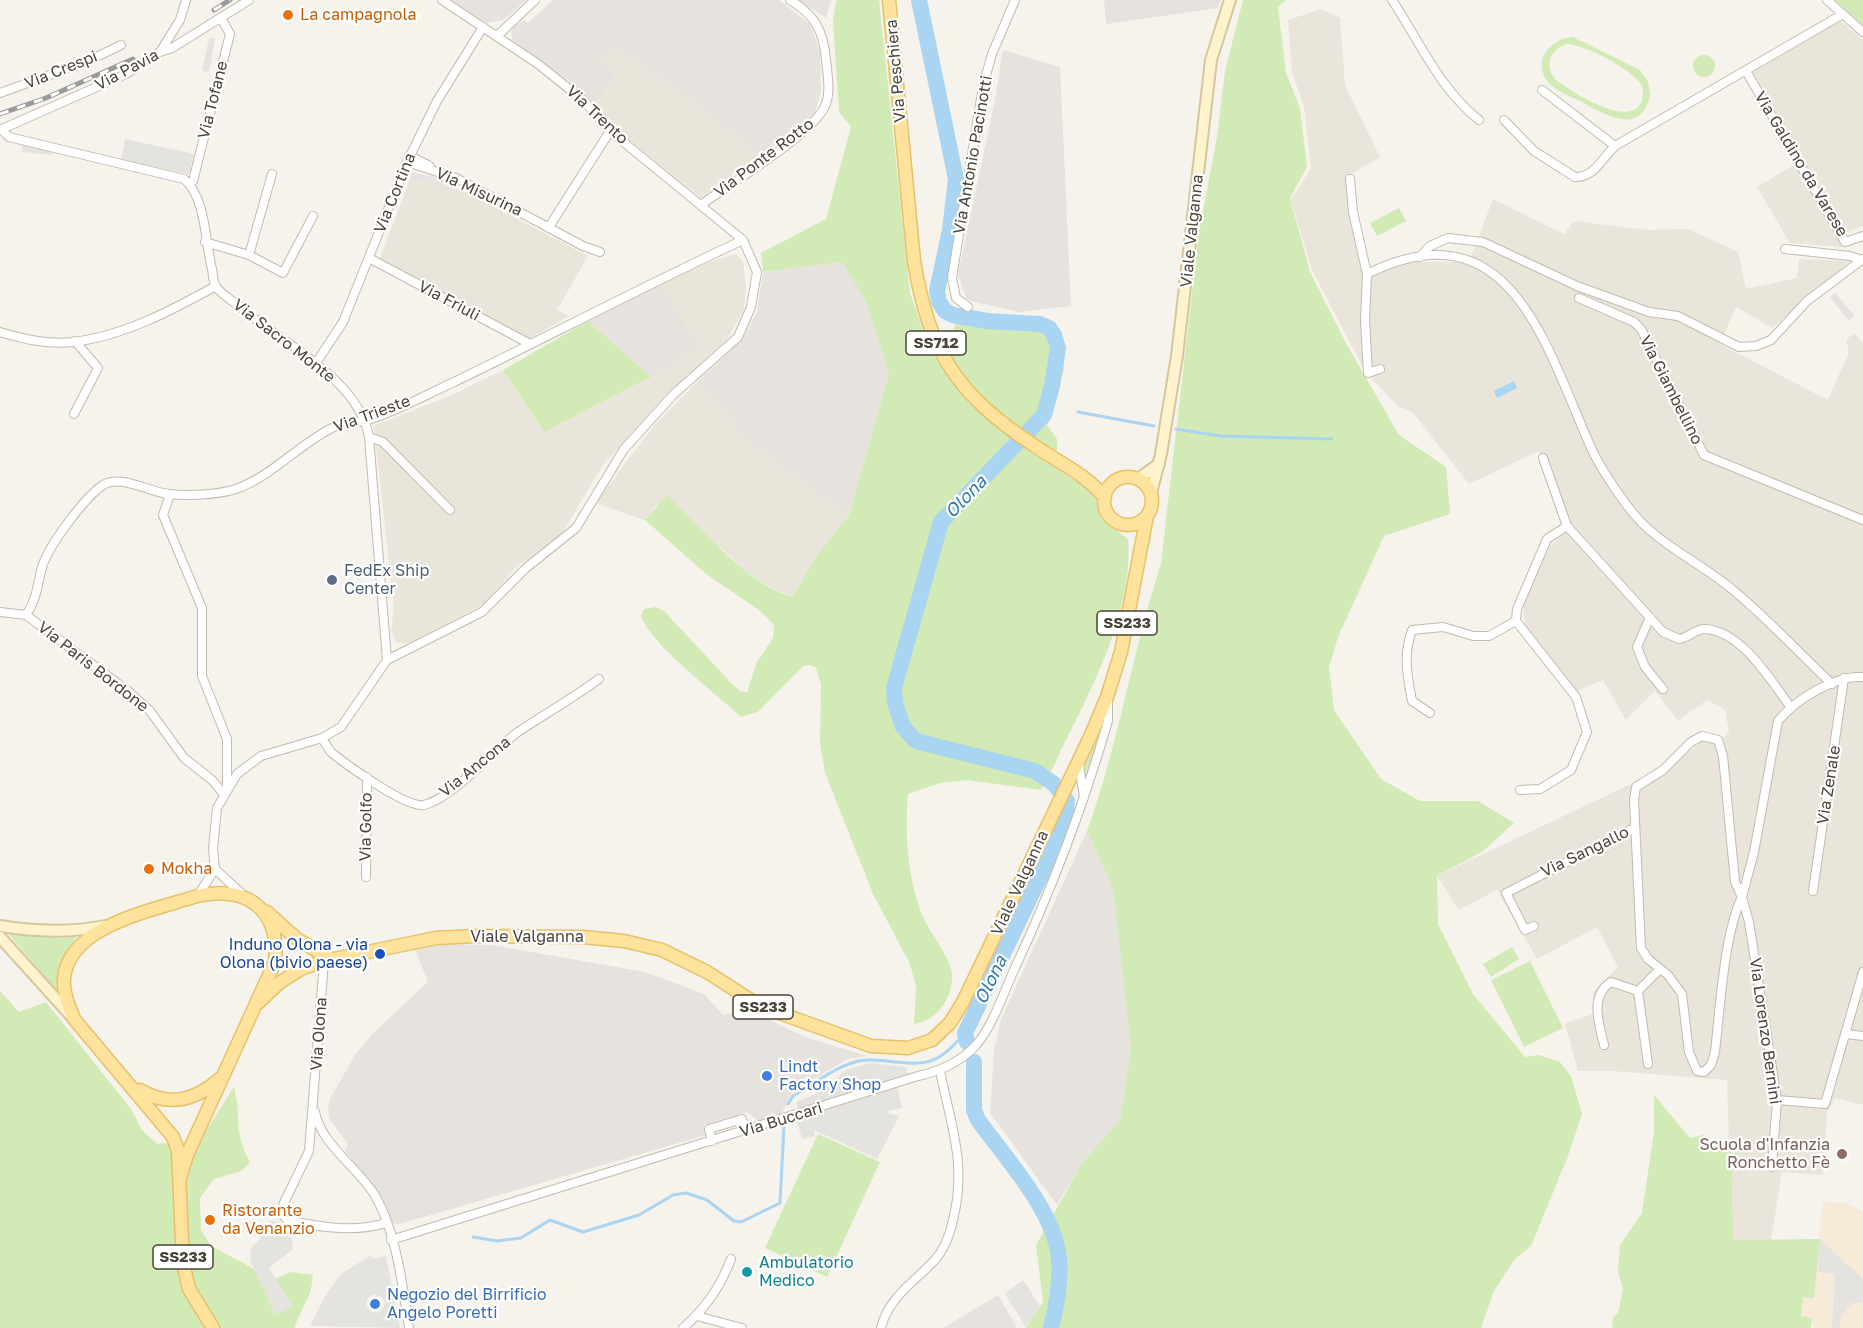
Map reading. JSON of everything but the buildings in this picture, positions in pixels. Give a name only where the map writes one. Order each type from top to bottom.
[{"type":"main road","name":"Via Peschiera","points":[[889,0],[918,286],[928,327],[961,385],[990,414],[1023,439],[1085,477]]},
{"type":"main road","name":"Viale Valganna","points":[[1151,493],[1159,463],[1183,307],[1210,60],[1230,0]]},
{"type":"main road","points":[[1138,480],[1159,463]]},
{"type":"main road","name":"SS712","points":[[1085,477],[1113,483]]},
{"type":"main road","name":"SS712","points":[[1085,477],[1105,498]]},
{"type":"main road","points":[[1128,477],[1138,480],[1151,493],[1151,507],[1147,516],[1139,523],[1128,525],[1118,523],[1110,517],[1105,498],[1113,483],[1128,477]]},
{"type":"main road","name":"Viale Valganna","points":[[257,1004],[286,978],[301,969],[436,938],[583,937],[624,941],[663,950],[707,972],[760,1006],[858,1043],[908,1048],[932,1040],[954,1018],[1079,760],[1107,697],[1121,652],[1147,516]]},
{"type":"main road","points":[[1128,525],[1142,549]]},
{"type":"main road","name":"SS233","points":[[213,1328],[196,1302],[183,1263],[178,1150],[173,1137],[131,1084],[74,1019],[64,990],[66,970],[73,954],[88,937],[108,926],[197,896],[221,893],[248,899],[261,907],[297,939],[329,961]]},
{"type":"main road","points":[[257,1004],[269,978],[276,948],[270,923],[261,907]]},
{"type":"main road","points":[[0,926],[41,932],[78,931],[108,926]]},
{"type":"main road","points":[[0,938],[74,1019]]},
{"type":"main road","name":"SS233","points":[[180,1178],[187,1155],[257,1004]]},
{"type":"main road","points":[[131,1084],[148,1095],[178,1101],[193,1098],[225,1075]]},
{"type":"street","points":[[160,52],[180,20],[186,0]]},
{"type":"street","name":"Via Pavia","points":[[0,129],[132,71],[249,0]]},
{"type":"street","name":"Via Trento","points":[[442,0],[497,36],[583,100],[610,131],[702,204],[743,240]]},
{"type":"street","points":[[497,36],[535,0]]},
{"type":"street","name":"Via Ponte Rotto","points":[[702,204],[818,119],[828,92],[824,39],[811,15],[790,0]]},
{"type":"street","name":"Via Antonio Pacinotti","points":[[968,306],[956,298],[952,278],[973,138],[992,54],[1015,0]]},
{"type":"street","points":[[1392,0],[1413,30],[1438,77],[1479,120]]},
{"type":"street","points":[[1827,0],[1863,32]]},
{"type":"street","points":[[1504,120],[1534,151],[1575,177],[1582,177],[1592,173],[1615,146],[1843,14]]},
{"type":"street","name":"Via Tofane","points":[[190,183],[193,181],[230,34],[221,18]]},
{"type":"street","name":"Via Cortina","points":[[316,363],[344,322],[408,159],[437,101],[483,27]]},
{"type":"street","name":"Via Crespi","points":[[0,93],[88,61],[121,45]]},
{"type":"street","name":"Via Galdino da Varese","points":[[1746,71],[1845,242],[1863,236]]},
{"type":"street","points":[[1542,90],[1615,146]]},
{"type":"street","points":[[0,129],[9,137],[168,173],[190,183],[199,204],[205,242],[216,286],[143,322],[75,342],[33,341],[0,332]]},
{"type":"street","points":[[549,227],[610,131]]},
{"type":"street","name":"Via Misurina","points":[[408,159],[456,178],[600,252]]},
{"type":"street","points":[[249,255],[272,174]]},
{"type":"street","points":[[1350,179],[1353,212],[1367,273],[1365,320],[1368,374],[1380,369]]},
{"type":"street","points":[[205,242],[249,255],[283,273],[313,216]]},
{"type":"street","points":[[1420,257],[1430,246],[1448,238],[1483,242],[1577,286],[1649,312],[1678,316],[1739,347],[1756,346],[1771,340],[1807,301],[1861,259]]},
{"type":"street","points":[[197,896],[215,869],[214,827],[217,808],[225,790],[237,774],[261,756],[322,738],[340,727],[387,660],[482,612],[526,568],[576,528],[611,466],[648,420],[738,337],[751,307],[757,272],[743,240]]},
{"type":"street","name":"Via Trieste","points":[[26,615],[35,603],[41,571],[48,553],[97,491],[115,481],[170,494],[237,489],[329,430],[349,421],[366,420],[453,382],[633,291],[743,240]]},
{"type":"street","points":[[1785,249],[1861,259]]},
{"type":"street","points":[[1367,273],[1392,261],[1420,257],[1471,259],[1502,278],[1533,317],[1553,355],[1594,454],[1642,523],[1735,591],[1832,684]]},
{"type":"street","name":"Via Friuli","points":[[369,258],[530,344]]},
{"type":"street","name":"Via Sacro Monte","points":[[216,286],[267,330],[316,363],[343,388],[366,420],[387,660]]},
{"type":"street","name":"Via Giambellino","points":[[1579,298],[1634,322],[1641,329],[1704,455],[1863,520]]},
{"type":"street","points":[[74,414],[98,368],[75,342]]},
{"type":"street","points":[[369,437],[383,442],[450,510]]},
{"type":"street","points":[[1543,458],[1567,526],[1650,617],[1673,639],[1684,639],[1701,629],[1707,629],[1737,643],[1760,667],[1790,706]]},
{"type":"street","points":[[170,494],[163,515],[202,608],[202,676],[227,739],[225,790]]},
{"type":"street","points":[[1520,790],[1540,789],[1571,770],[1587,732],[1576,697],[1516,621],[1516,609],[1547,539],[1567,526]]},
{"type":"street","name":"Via Paris Bordone","points":[[0,612],[26,615],[100,669],[150,711],[184,759],[225,790]]},
{"type":"street","points":[[1650,617],[1637,647],[1645,667],[1663,689]]},
{"type":"street","points":[[1430,713],[1412,701],[1406,669],[1406,648],[1412,630],[1443,627],[1473,636],[1489,636],[1516,621]]},
{"type":"street","points":[[1634,828],[1641,948],[1648,959],[1682,994],[1689,1052],[1697,1071],[1704,1072],[1711,1065],[1715,1052],[1725,971],[1737,908],[1750,870],[1778,721],[1790,706],[1832,684],[1844,678],[1863,677]]},
{"type":"street","name":"Via Zenale","points":[[1813,891],[1844,678]]},
{"type":"street","name":"Via Ancona","points":[[322,738],[330,751],[367,777],[406,801],[422,805],[437,799],[517,733],[599,679]]},
{"type":"street","name":"Via Buccari","points":[[391,1239],[940,1071],[969,1052],[979,1042],[994,1016],[1066,853],[1108,721],[1107,697]]},
{"type":"street","name":"Via Sangallo","points":[[1534,926],[1526,930],[1506,893],[1634,828],[1636,787],[1663,771],[1691,742],[1702,736],[1718,740],[1723,756],[1735,882],[1742,897]]},
{"type":"street","name":"Via Buccari","points":[[1079,760],[1084,799]]},
{"type":"street","name":"Via Golfo","points":[[366,878],[367,777]]},
{"type":"street","points":[[215,869],[248,899]]},
{"type":"street","name":"Via Lorenzo Bernini","points":[[1742,897],[1749,922],[1777,1100],[1772,1167]]},
{"type":"street","name":"Via Olona","points":[[329,961],[309,1151],[284,1203],[282,1217],[300,1223],[343,1228],[371,1227],[386,1222]]},
{"type":"street","points":[[1638,991],[1660,969]]},
{"type":"street","points":[[1777,1100],[1825,1104],[1863,972]]},
{"type":"street","points":[[1604,1045],[1597,997],[1602,987],[1611,982],[1638,991]]},
{"type":"street","points":[[1638,991],[1648,1064]]},
{"type":"street","points":[[1846,1034],[1863,1036]]},
{"type":"street","points":[[881,1328],[884,1314],[939,1254],[950,1233],[955,1213],[960,1186],[960,1164],[940,1071]]},
{"type":"street","name":"Via Olona","points":[[315,1107],[317,1120],[326,1135],[375,1195],[386,1222],[402,1280],[409,1328]]},
{"type":"street","points":[[712,1141],[709,1129],[742,1119],[746,1131]]},
{"type":"street","points":[[683,1328],[697,1316],[723,1280],[731,1259]]},
{"type":"street","points":[[697,1316],[742,1328]]},
{"type":"shaded area","points":[[448,0],[526,0],[504,20],[487,23]]},
{"type":"shaded area","points":[[553,0],[779,0],[810,24],[820,52],[821,91],[814,116],[759,155],[699,105],[614,45],[600,62],[618,73],[594,106],[570,82],[513,41],[511,31],[516,25],[524,20],[528,23]]},
{"type":"shaded area","points":[[799,0],[831,0],[826,18]]},
{"type":"shaded area","points":[[1104,0],[1221,0],[1218,8],[1106,24]]},
{"type":"shaded area","points":[[1321,9],[1340,18],[1345,85],[1380,157],[1347,177],[1356,243],[1367,277],[1403,262],[1469,262],[1493,199],[1564,234],[1574,221],[1647,230],[1688,229],[1738,252],[1746,289],[1797,278],[1799,259],[1850,261],[1772,328],[1736,307],[1720,344],[1828,400],[1849,352],[1846,340],[1854,333],[1863,343],[1863,1105],[1835,1098],[1827,1112],[1823,1175],[1782,1172],[1771,1240],[1732,1240],[1727,1080],[1613,1071],[1578,1071],[1565,1023],[1593,1014],[1593,992],[1618,967],[1597,927],[1537,959],[1497,890],[1459,910],[1437,876],[1631,784],[1639,790],[1704,740],[1718,744],[1729,731],[1725,710],[1707,700],[1678,721],[1655,691],[1626,720],[1603,680],[1576,691],[1525,626],[1523,602],[1550,546],[1571,528],[1539,451],[1469,484],[1413,413],[1398,406],[1366,373],[1312,270],[1291,200],[1311,168],[1304,107],[1292,72],[1288,20]]},
{"type":"shaded area","points":[[1840,21],[1863,40],[1863,226],[1837,236],[1843,247],[1790,243],[1757,187],[1804,159],[1752,73]]},
{"type":"shaded area","points":[[209,38],[215,39],[209,72],[202,71]]},
{"type":"shaded area","points":[[614,45],[699,105],[759,155],[701,198],[613,127],[594,106],[618,74],[600,62]]},
{"type":"shaded area","points":[[1003,50],[1060,67],[1071,306],[1019,312],[967,300],[958,274],[995,100]]},
{"type":"shaded area","points":[[125,139],[194,154],[189,174],[121,160]]},
{"type":"shaded area","points":[[22,145],[52,149],[52,155],[22,152]]},
{"type":"shaded area","points":[[411,172],[453,181],[453,185],[410,179]]},
{"type":"shaded area","points":[[410,179],[453,185],[588,256],[557,310],[569,316],[528,340],[380,258]]},
{"type":"shaded area","points":[[736,254],[743,262],[746,286],[744,310],[727,339],[664,397],[602,466],[561,535],[515,568],[484,604],[409,643],[397,643],[391,630],[394,609],[374,426],[454,394],[503,370],[544,432],[644,381],[696,346],[661,283],[710,262]]},
{"type":"shaded area","points":[[842,262],[866,302],[889,374],[849,515],[753,444],[696,383],[742,340],[757,312],[763,272]]},
{"type":"shaded area","points":[[661,283],[697,346],[651,377],[588,321]]},
{"type":"shaded area","points":[[1835,293],[1855,316],[1848,320],[1830,297]]},
{"type":"shaded area","points":[[696,383],[753,444],[849,515],[816,557],[793,596],[773,589],[747,572],[722,549],[656,505],[645,520],[595,503],[653,427]]},
{"type":"shaded area","points":[[1087,831],[1113,889],[1131,1048],[1120,1120],[1082,1163],[1057,1205],[990,1113],[994,1049],[1001,1019]]},
{"type":"shaded area","points":[[443,944],[492,945],[645,972],[704,994],[723,1015],[747,1009],[805,1037],[867,1056],[848,1059],[792,1092],[782,1113],[758,1121],[747,1112],[703,1125],[706,1135],[396,1225],[390,1220],[384,1204],[368,1179],[345,1151],[348,1144],[330,1120],[328,1109],[330,1099],[355,1055],[372,1034],[428,982],[414,947]]},
{"type":"shaded area","points":[[871,1063],[906,1067],[908,1074],[798,1109],[796,1102],[820,1092],[847,1069]]},
{"type":"shaded area","points":[[897,1086],[902,1108],[884,1112],[899,1116],[877,1159],[814,1130],[815,1136],[802,1139],[796,1118]]},
{"type":"shaded area","points":[[1822,1202],[1846,1203],[1863,1211],[1863,1328],[1813,1328],[1812,1318],[1801,1317],[1803,1297],[1814,1298]]},
{"type":"shaded area","points":[[270,1220],[294,1225],[287,1232],[292,1238],[293,1249],[269,1268],[292,1306],[275,1314],[250,1261],[251,1248],[262,1237]]},
{"type":"shaded area","points":[[1820,1239],[1863,1279],[1863,1303],[1851,1303],[1851,1306],[1846,1306],[1846,1313],[1841,1313],[1840,1328],[1832,1328],[1835,1274],[1818,1272]]},
{"type":"shaded area","points":[[371,1255],[373,1259],[386,1256],[400,1328],[310,1326],[325,1296],[341,1274]],"holes":[[[373,1294],[382,1297],[385,1303],[383,1309],[378,1313],[372,1312],[366,1306],[368,1298]]]},
{"type":"shaded area","points":[[1023,1280],[1040,1306],[1026,1328],[1005,1293]]},
{"type":"shaded area","points":[[998,1295],[1017,1328],[943,1328]]},
{"type":"green space","points":[[836,0],[879,0],[910,293],[929,348],[953,384],[951,337],[961,307],[984,314],[1031,319],[1062,333],[1064,370],[1047,425],[1057,439],[1057,469],[1094,493],[1101,519],[1128,539],[1128,567],[1124,596],[1116,625],[1094,682],[1041,790],[967,780],[940,783],[908,794],[907,839],[916,898],[924,919],[948,960],[952,974],[950,991],[942,1007],[930,1018],[914,1024],[916,986],[910,964],[873,894],[825,773],[820,742],[821,684],[816,668],[810,665],[803,666],[758,712],[741,717],[671,655],[641,616],[644,609],[655,607],[664,611],[733,685],[740,691],[747,692],[757,662],[773,638],[774,625],[759,610],[706,574],[645,520],[667,495],[743,569],[777,591],[793,596],[816,557],[849,515],[889,374],[866,302],[842,262],[763,272],[761,253],[826,219],[851,127],[839,112],[833,22]]},
{"type":"green space","points":[[1243,0],[1286,0],[1278,7],[1286,73],[1300,108],[1307,167],[1290,198],[1310,272],[1348,347],[1399,435],[1446,467],[1450,514],[1384,536],[1338,637],[1329,667],[1334,710],[1381,779],[1420,801],[1478,801],[1514,823],[1482,852],[1437,876],[1438,924],[1473,994],[1525,1057],[1539,1055],[1560,1062],[1571,1076],[1582,1114],[1568,1156],[1531,1246],[1514,1260],[1494,1291],[1481,1328],[1026,1328],[1043,1302],[1036,1245],[1082,1163],[1120,1120],[1131,1048],[1113,889],[1087,831],[1108,765],[1161,564],[1199,232],[1217,137],[1225,71]]},
{"type":"green space","points":[[1835,0],[1863,0],[1863,25]]},
{"type":"green space","points":[[1573,37],[1640,70],[1648,81],[1650,95],[1639,116],[1621,119],[1610,116],[1563,93],[1548,82],[1543,74],[1543,59],[1551,46],[1565,38]],"holes":[[[1575,45],[1610,60],[1632,75],[1643,89],[1640,104],[1632,110],[1621,112],[1606,108],[1576,94],[1555,79],[1550,68],[1550,58],[1561,46]]]},
{"type":"green space","points":[[1704,55],[1712,58],[1715,66],[1712,74],[1704,77],[1696,74],[1693,66],[1696,58]]},
{"type":"green space","points":[[1399,208],[1406,221],[1377,236],[1370,223]]},
{"type":"green space","points":[[588,321],[651,377],[544,432],[503,370]]},
{"type":"green space","points":[[1096,740],[1098,740],[1086,785],[1083,771]]},
{"type":"green space","points":[[8,933],[62,938],[77,936],[62,962],[57,991]]},
{"type":"green space","points":[[1512,947],[1519,959],[1491,977],[1483,964]]},
{"type":"green space","points":[[1530,961],[1563,1028],[1524,1047],[1491,980]]},
{"type":"green space","points":[[0,991],[19,1012],[46,1002],[131,1109],[142,1130],[157,1144],[164,1143],[194,1149],[234,1087],[241,1142],[250,1162],[242,1171],[214,1179],[200,1198],[201,1230],[211,1246],[256,1270],[275,1314],[292,1306],[275,1279],[290,1272],[313,1275],[311,1290],[294,1328],[0,1328]]},
{"type":"green space","points":[[1654,1095],[1690,1138],[1703,1135],[1731,1152],[1733,1240],[1820,1239],[1814,1298],[1803,1297],[1801,1316],[1812,1318],[1811,1328],[1612,1328],[1613,1317],[1618,1313],[1623,1290],[1618,1271],[1620,1245],[1642,1213],[1654,1132]]},
{"type":"green space","points":[[818,1134],[880,1162],[827,1277],[765,1248]]},
{"type":"water","points":[[1514,381],[1517,388],[1497,398],[1494,391]]},
{"type":"waterway","name":"Olona","points":[[919,0],[956,179],[950,230],[937,291],[939,302],[945,311],[953,315],[987,321],[1040,324],[1049,328],[1058,348],[1052,386],[1044,415],[941,522],[894,688],[895,703],[903,727],[916,741],[1035,771],[1054,784],[1067,801],[1064,827],[965,1033],[967,1042]]},
{"type":"waterway","points":[[1078,412],[1154,426]]},
{"type":"waterway","points":[[1176,429],[1221,436],[1332,439]]},
{"type":"waterway","points":[[788,1104],[793,1096],[850,1063],[869,1060],[912,1063],[930,1061],[947,1052],[965,1033]]},
{"type":"waterway","name":"Olona","points":[[974,1062],[974,1110],[978,1120],[1028,1186],[1049,1223],[1056,1241],[1059,1277],[1057,1302],[1051,1328]]},
{"type":"waterway","points":[[473,1237],[497,1241],[521,1238],[550,1220],[583,1232],[639,1215],[673,1195],[686,1193],[707,1200],[734,1221],[741,1222],[780,1203],[784,1126]]},
{"type":"railway","points":[[214,10],[230,0]]},
{"type":"railway","points":[[0,114],[46,98],[133,59]]},
{"type":"place","name":"La campagnola","points":[[288,15]]},
{"type":"place","name":"FedEx Ship Center","points":[[332,580]]},
{"type":"place","name":"Mokha","points":[[149,869]]},
{"type":"place","name":"Induno Olona - via Olona (bivio paese)","points":[[380,954]]},
{"type":"place","name":"Lindt Factory Shop","points":[[767,1076]]},
{"type":"place","name":"Scuola d'Infanzia Ronchetto Fè","points":[[1842,1154]]},
{"type":"place","name":"Ristorante da Venanzio","points":[[210,1220]]},
{"type":"place","name":"Ambulatorio Medico","points":[[747,1272]]},
{"type":"place","name":"Negozio del Birrificio Angelo Poretti","points":[[375,1304]]}]
